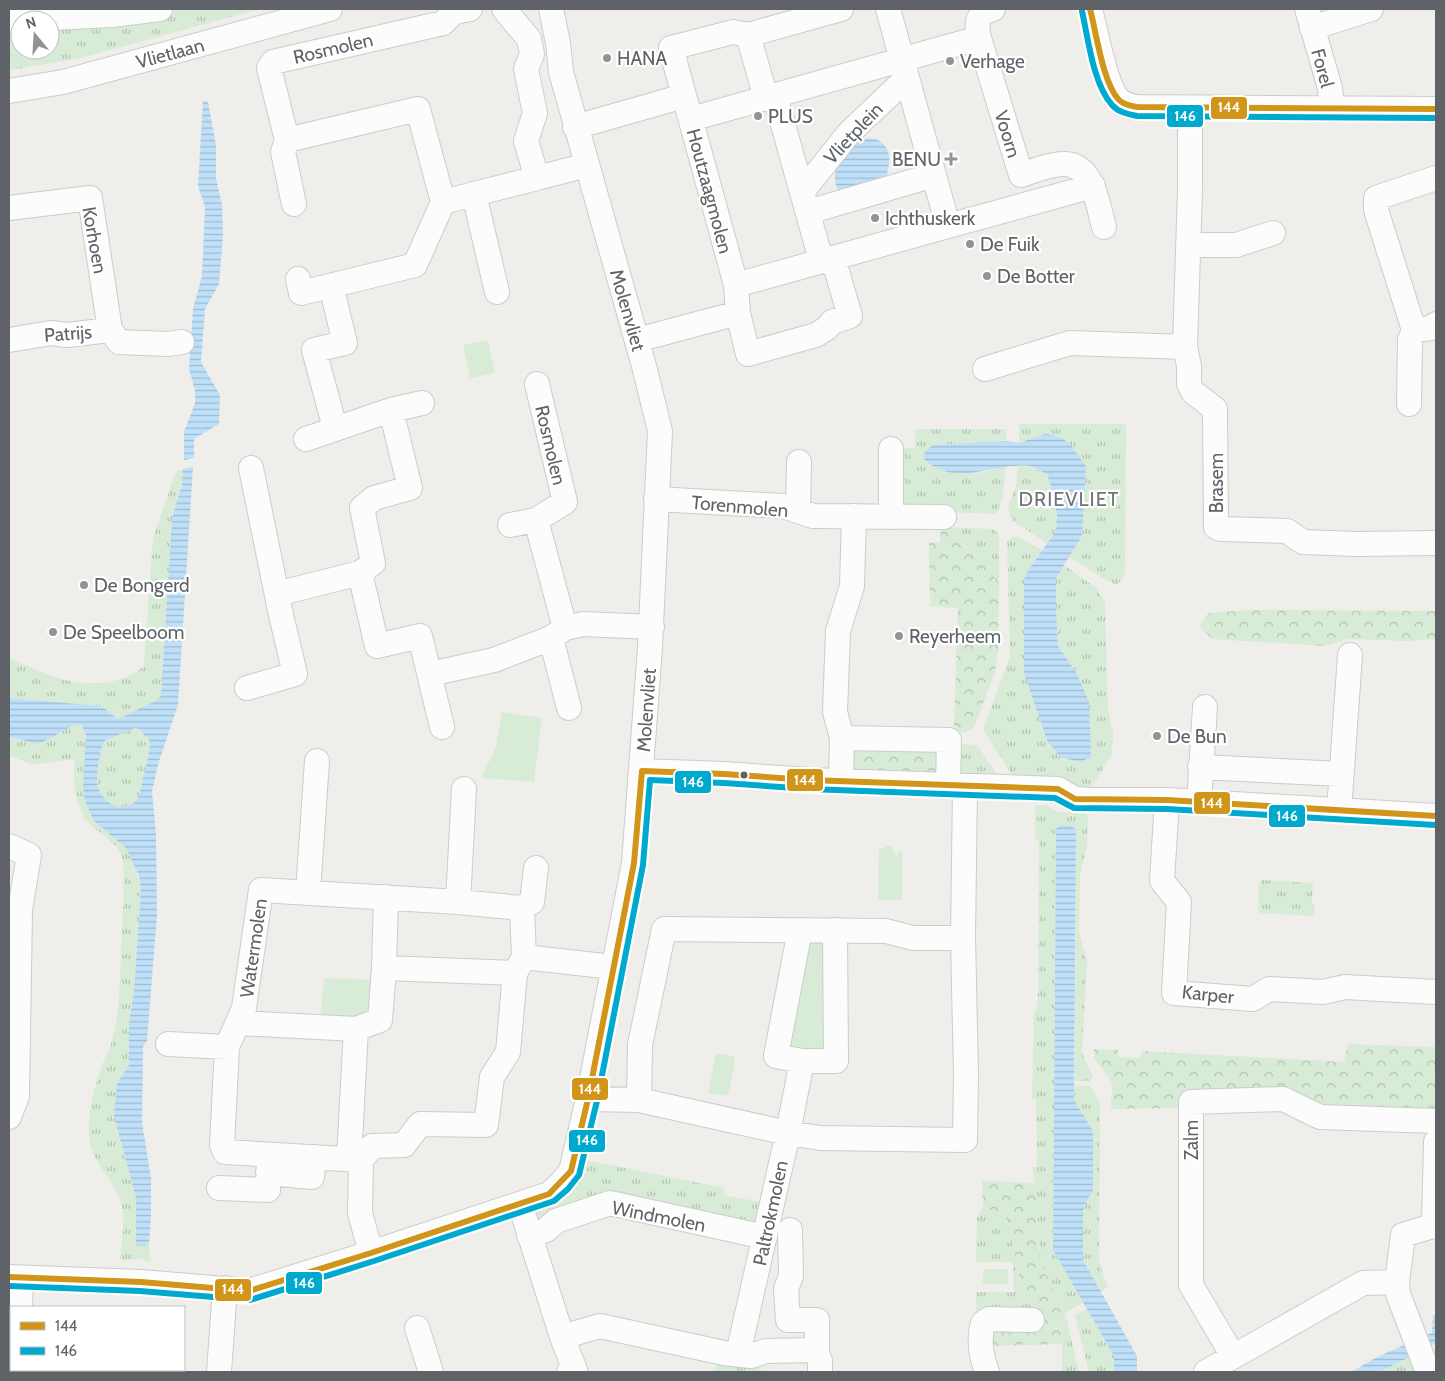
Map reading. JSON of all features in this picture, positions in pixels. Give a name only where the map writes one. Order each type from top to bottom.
[{"type":"street","points":[[9,20],[112,15],[160,9]]},
{"type":"street","name":"Vlietlaan","points":[[9,91],[63,82],[330,9]]},
{"type":"street","name":"Rosmolen","points":[[294,204],[283,152],[287,140],[269,68],[274,62],[443,23],[454,12],[470,9]]},
{"type":"street","points":[[504,9],[529,39],[531,47],[532,54],[526,69],[535,113],[526,141],[537,178]]},
{"type":"street","name":"Molenvliet","points":[[535,9],[548,47],[561,72]]},
{"type":"street","name":"Molenvliet","points":[[15,1278],[141,1282],[249,1291],[264,1288],[549,1194],[562,1183],[571,1171],[588,1099],[634,863],[652,627],[660,431],[637,340],[561,72],[558,42],[551,9]]},
{"type":"street","points":[[741,33],[841,9]]},
{"type":"street","points":[[888,9],[948,226]]},
{"type":"street","name":"Voorn","points":[[993,9],[987,10],[976,24],[1021,175],[1061,164],[1071,164],[1088,176],[1093,186],[1104,227]]},
{"type":"street","points":[[1090,9],[1111,90],[1120,101],[1137,107],[1436,109]]},
{"type":"street","name":"Forel","points":[[1332,109],[1330,88],[1310,18],[1371,9]]},
{"type":"street","name":"Houtzaagmolen","points":[[741,33],[671,48],[736,285],[738,313],[748,354],[816,335],[827,328],[832,322],[850,316],[828,263]]},
{"type":"street","name":"Vlietplein","points":[[741,33],[770,97],[805,202],[828,263]]},
{"type":"street","name":"Vlietplein","points":[[691,119],[770,97],[905,69],[979,38]]},
{"type":"street","name":"Vlietplein","points":[[805,202],[849,133],[905,69]]},
{"type":"street","points":[[576,127],[684,96]]},
{"type":"street","name":"Brasem","points":[[1190,108],[1189,244],[1185,347],[1189,366],[1189,384],[1193,392],[1215,409],[1216,527],[1221,529],[1287,531],[1304,542],[1356,544],[1436,543]]},
{"type":"street","points":[[287,140],[418,109],[443,202],[415,265],[301,293],[298,279]]},
{"type":"street","points":[[443,202],[587,165]]},
{"type":"street","points":[[805,202],[934,175]]},
{"type":"street","points":[[1409,401],[1410,340],[1425,327],[1376,210],[1376,198],[1436,178]]},
{"type":"street","points":[[736,285],[828,263],[948,226],[1093,186]]},
{"type":"street","points":[[474,194],[497,292]]},
{"type":"street","name":"Korhoen","points":[[9,208],[90,198],[110,330]]},
{"type":"street","points":[[1189,244],[1236,246],[1273,232]]},
{"type":"street","points":[[331,286],[345,343],[314,350],[334,428]]},
{"type":"street","points":[[637,340],[738,313]]},
{"type":"street","name":"Patrijs","points":[[9,340],[51,332],[67,335],[110,330],[119,342],[168,344],[182,342]]},
{"type":"street","points":[[985,368],[1070,343],[1185,347]]},
{"type":"street","name":"Rosmolen","points":[[510,525],[536,520],[564,502],[537,384]]},
{"type":"street","points":[[306,439],[390,410],[422,403]]},
{"type":"street","points":[[277,594],[360,573],[373,563],[362,508],[374,498],[410,488],[390,410]]},
{"type":"street","points":[[891,449],[891,517]]},
{"type":"street","points":[[798,511],[799,462]]},
{"type":"street","points":[[246,688],[295,674],[251,468]]},
{"type":"street","name":"Torenmolen","points":[[656,499],[783,506],[813,516],[944,517]]},
{"type":"street","points":[[841,780],[842,738],[835,712],[838,631],[852,586],[854,516]]},
{"type":"street","points":[[536,520],[558,633],[569,708]]},
{"type":"street","points":[[360,573],[377,646],[420,636],[442,727]]},
{"type":"street","points":[[430,674],[494,660],[583,624],[652,627]]},
{"type":"street","points":[[1339,811],[1350,655]]},
{"type":"street","points":[[1199,803],[1205,707]]},
{"type":"street","points":[[588,1099],[639,1100],[788,1133],[820,1138],[965,1140],[964,938],[957,786],[949,740],[842,738]]},
{"type":"street","points":[[308,892],[317,761]]},
{"type":"street","points":[[1200,767],[1341,774]]},
{"type":"street","points":[[642,771],[715,773],[809,780],[1058,789],[1074,799],[1167,800],[1436,816]]},
{"type":"street","points":[[458,902],[464,789]]},
{"type":"street","name":"Karper","points":[[1167,800],[1162,881],[1179,902],[1174,993],[1253,998],[1270,989],[1322,992],[1346,987],[1436,992]]},
{"type":"street","points":[[9,846],[29,855],[20,910],[13,1042],[17,1096],[9,1117]]},
{"type":"street","points":[[355,1160],[372,1146],[404,1145],[420,1124],[486,1125],[492,1077],[508,1052],[520,965],[522,908],[532,902],[536,868]]},
{"type":"street","name":"Watermolen","points":[[355,1160],[314,1157],[269,1164],[225,1152],[222,1145],[227,1048],[244,1008],[261,890],[386,897],[522,908]]},
{"type":"street","name":"Watermolen","points":[[238,1023],[356,1030],[380,1020],[386,897]]},
{"type":"street","points":[[639,1100],[640,1045],[664,929],[886,931],[912,938],[964,938]]},
{"type":"street","points":[[800,930],[776,1056],[802,1060],[836,1061],[835,930]]},
{"type":"street","points":[[384,968],[520,965],[613,967]]},
{"type":"street","points":[[356,1030],[355,1160],[360,1212],[371,1253]]},
{"type":"street","points":[[168,1044],[227,1048]]},
{"type":"street","name":"Paltrokmolen","points":[[738,1354],[788,1133],[802,1060]]},
{"type":"street","name":"Zalm","points":[[1233,1356],[1192,1285],[1192,1102],[1283,1099],[1320,1117],[1436,1120]]},
{"type":"street","points":[[1422,1355],[1398,1294],[1397,1282],[1403,1235],[1435,1225],[1436,1142]]},
{"type":"street","points":[[219,1188],[268,1190],[269,1164]]},
{"type":"street","points":[[520,1204],[562,1337],[575,1370],[569,1372]]},
{"type":"street","name":"Windmolen","points":[[530,1235],[546,1230],[556,1221],[610,1204],[765,1238]]},
{"type":"street","points":[[790,1230],[791,1276],[786,1289],[788,1320],[817,1320],[819,1363]]},
{"type":"street","points":[[15,1278],[20,1306]]},
{"type":"street","points":[[1206,1372],[1363,1283],[1397,1282]]},
{"type":"street","points":[[219,1372],[225,1288]]},
{"type":"street","points":[[987,1372],[981,1357],[983,1323],[990,1319],[1032,1320]]},
{"type":"street","points":[[562,1337],[600,1326],[724,1353],[751,1356],[766,1351],[812,1350],[819,1363]]},
{"type":"street","points":[[417,1328],[431,1372]]},
{"type":"green space","points":[[179,9],[260,9],[77,59],[9,70],[9,32],[10,60],[60,60],[60,26],[148,16]]},
{"type":"green space","points":[[488,340],[495,373],[470,378],[463,345]]},
{"type":"green space","points":[[1019,424],[1126,424],[1125,575],[1117,585],[1069,557],[1082,536],[1045,434],[1019,443]]},
{"type":"green space","points":[[915,429],[1006,429],[1006,441],[933,445],[925,451],[924,459],[980,473],[1006,466],[1003,495],[997,514],[949,512],[949,504],[903,504],[903,448],[915,448]]},
{"type":"green space","points":[[1018,466],[1031,467],[1047,474],[1055,502],[1057,523],[1054,535],[1047,543],[1013,521],[1008,508],[1016,486]]},
{"type":"green space","points":[[183,469],[182,485],[172,518],[161,696],[158,701],[118,719],[101,706],[9,698],[9,658],[50,675],[77,682],[91,683],[121,679],[137,672],[144,665],[154,535],[176,471]]},
{"type":"green space","points":[[941,527],[994,529],[999,535],[999,589],[982,561]]},
{"type":"green space","points":[[941,527],[983,561],[994,576],[999,589],[998,652],[995,672],[975,725],[970,731],[965,732],[958,732],[954,725],[958,608],[930,606],[929,542],[940,543]]},
{"type":"green space","points":[[1016,536],[1042,550],[1029,569],[1091,756],[1076,672],[1058,646],[1056,578],[1064,565],[1095,587],[1105,602],[1108,709],[1113,735],[1112,754],[1089,791],[1013,776],[983,730],[1010,656],[1007,540]]},
{"type":"green space","points":[[1251,610],[1436,611],[1436,639],[1408,641],[1348,639],[1325,646],[1212,639],[1199,626],[1208,613]]},
{"type":"green space","points":[[502,712],[542,718],[534,782],[481,778],[496,747]]},
{"type":"green space","points":[[76,724],[82,725],[90,751],[83,788],[95,821],[125,847],[135,865],[141,889],[134,991],[129,1023],[129,1065],[117,1083],[120,1140],[136,1198],[136,1245],[149,1245],[150,1262],[142,1259],[120,1260],[123,1224],[121,1203],[114,1186],[94,1154],[89,1136],[92,1100],[102,1065],[112,1041],[118,1007],[124,896],[121,855],[112,842],[93,827],[83,815],[77,802],[74,759],[32,765],[9,755],[9,737],[23,741]]},
{"type":"green space","points":[[135,728],[141,730],[149,739],[148,756],[140,793],[136,801],[129,806],[118,807],[104,798],[98,787],[101,751],[104,741]]},
{"type":"green space","points":[[958,744],[977,745],[998,776],[957,774]]},
{"type":"green space","points":[[852,747],[944,751],[943,773],[849,768]]},
{"type":"green space","points":[[1035,805],[1047,806],[1058,812],[1086,813],[1088,819],[1087,845],[1080,876],[1079,931],[1087,962],[1082,1051],[1093,1076],[1090,1081],[1075,1081],[1076,830],[1072,826],[1060,825],[1056,829],[1053,1250],[1084,1302],[1065,1313],[1046,1274],[1040,1254],[1035,1183],[1032,1167],[1037,1167],[1036,1099],[1032,1099],[1034,1013],[1038,997],[1039,841],[1035,840]]},
{"type":"green space","points":[[888,845],[892,847],[893,852],[897,856],[899,851],[902,851],[902,900],[878,900],[879,848],[884,848]]},
{"type":"green space","points":[[1262,880],[1313,883],[1312,903],[1315,904],[1314,913],[1311,916],[1260,913],[1258,910],[1259,883]]},
{"type":"green space","points":[[804,939],[830,939],[830,1056],[779,1051]]},
{"type":"green space","points":[[324,978],[379,980],[375,1029],[319,1028]]},
{"type":"green space","points":[[1348,1044],[1436,1047],[1436,1109],[1325,1107],[1294,1095],[1183,1093],[1178,1099],[1178,1108],[1111,1109],[1112,1083],[1094,1058],[1094,1049],[1118,1050],[1118,1057],[1141,1058],[1142,1051],[1344,1062]]},
{"type":"green space","points":[[717,1053],[734,1056],[735,1062],[728,1095],[708,1094]]},
{"type":"green space","points":[[1075,1086],[1090,1086],[1097,1096],[1100,1106],[1099,1258],[1108,1287],[1101,1292],[1083,1260],[1083,1208],[1093,1189],[1074,1100]]},
{"type":"green space","points":[[585,1160],[724,1188],[724,1195],[765,1203],[760,1228],[623,1199],[533,1222],[530,1212],[552,1204],[567,1194]]},
{"type":"green space","points":[[982,1181],[1035,1183],[1040,1254],[1046,1274],[1065,1313],[1062,1344],[993,1346],[990,1337],[991,1327],[1034,1313],[1035,1304],[1021,1288],[1008,1215],[983,1208]]},
{"type":"green space","points":[[983,1208],[1008,1215],[1021,1288],[1035,1304],[1034,1313],[976,1320],[976,1292],[1014,1292],[1013,1262],[976,1262],[977,1217]]},
{"type":"green space","points":[[983,1269],[1008,1269],[1008,1284],[983,1284]]},
{"type":"green space","points":[[1087,1309],[1114,1356],[1114,1372],[1089,1372],[1075,1315]]},
{"type":"green space","points":[[1065,1313],[1079,1372],[1062,1372]]},
{"type":"green space","points":[[695,1355],[760,1359],[761,1372],[715,1372],[716,1364],[694,1359]]},
{"type":"green space","points":[[1411,1356],[1416,1372],[1380,1372]]},
{"type":"water","points":[[203,101],[208,102],[216,145],[216,178],[222,205],[223,235],[219,284],[205,309],[201,362],[220,395],[219,424],[194,439],[194,458],[184,460],[184,432],[195,403],[195,390],[189,369],[193,309],[202,276],[205,207],[198,186]]},
{"type":"water","points":[[868,138],[881,142],[889,153],[888,180],[840,193],[835,177],[836,168],[840,160],[852,146]]},
{"type":"water","points":[[1045,434],[1060,437],[1070,444],[1086,466],[1082,536],[1056,578],[1058,646],[1076,672],[1089,702],[1091,757],[1080,762],[1060,757],[1047,740],[1024,673],[1024,579],[1056,531],[1057,514],[1047,474],[1029,466],[1002,467],[962,473],[949,472],[936,468],[924,459],[925,451],[933,445],[1006,441],[1019,443]]},
{"type":"water","points":[[193,467],[178,705],[159,761],[152,791],[156,835],[157,915],[147,1041],[143,1047],[142,1122],[151,1179],[151,1216],[149,1245],[136,1245],[136,1198],[114,1116],[117,1083],[129,1065],[129,1023],[134,991],[141,889],[139,876],[125,847],[94,821],[85,801],[83,788],[86,736],[82,725],[76,724],[39,744],[9,737],[9,698],[101,706],[118,719],[158,700],[161,695],[172,518],[182,485],[183,469]],"holes":[[[135,728],[141,730],[149,739],[149,748],[140,793],[134,803],[129,806],[118,807],[108,802],[100,793],[98,787],[98,771],[102,745],[104,741]]]},
{"type":"water","points":[[1060,825],[1072,826],[1076,830],[1074,1100],[1093,1131],[1093,1190],[1083,1208],[1083,1260],[1137,1356],[1137,1372],[1114,1372],[1114,1356],[1053,1250],[1056,829]]},
{"type":"water","points":[[1436,1315],[1436,1343],[1380,1372],[1351,1372],[1379,1356],[1432,1333],[1433,1316]]},
{"type":"transit line","name":"144","points":[[1090,9],[1104,70],[1113,92],[1123,103],[1137,107],[1436,109]]},
{"type":"transit line","name":"146","points":[[1082,11],[1092,60],[1100,85],[1112,105],[1127,113],[1137,116],[1436,118]]},
{"type":"transit line","name":"144","points":[[9,1277],[141,1282],[249,1291],[549,1194],[571,1171],[588,1099],[634,863],[642,771],[809,780],[1058,789],[1075,799],[1167,800],[1436,816]]},
{"type":"transit line","name":"146","points":[[9,1286],[140,1291],[250,1300],[554,1201],[568,1189],[579,1175],[597,1101],[643,865],[650,780],[809,789],[1055,798],[1074,808],[1167,809],[1435,825]]},
{"type":"place","name":"HANA","points":[[607,58]]},
{"type":"place","name":"Verhage","points":[[950,61]]},
{"type":"place","name":"PLUS","points":[[758,116]]},
{"type":"place","name":"BENU","points":[[951,159]]},
{"type":"place","name":"Ichthuskerk","points":[[875,218]]},
{"type":"place","name":"De Fuik","points":[[970,244]]},
{"type":"place","name":"De Botter","points":[[987,276]]},
{"type":"place","name":"De Bongerd","points":[[84,585]]},
{"type":"place","name":"De Speelboom","points":[[53,632]]},
{"type":"place","name":"Reyerheem","points":[[899,636]]},
{"type":"place","name":"De Bun","points":[[1157,736]]},
{"type":"district","name":"DRIEVLIET","points":[[1069,499]]}]
